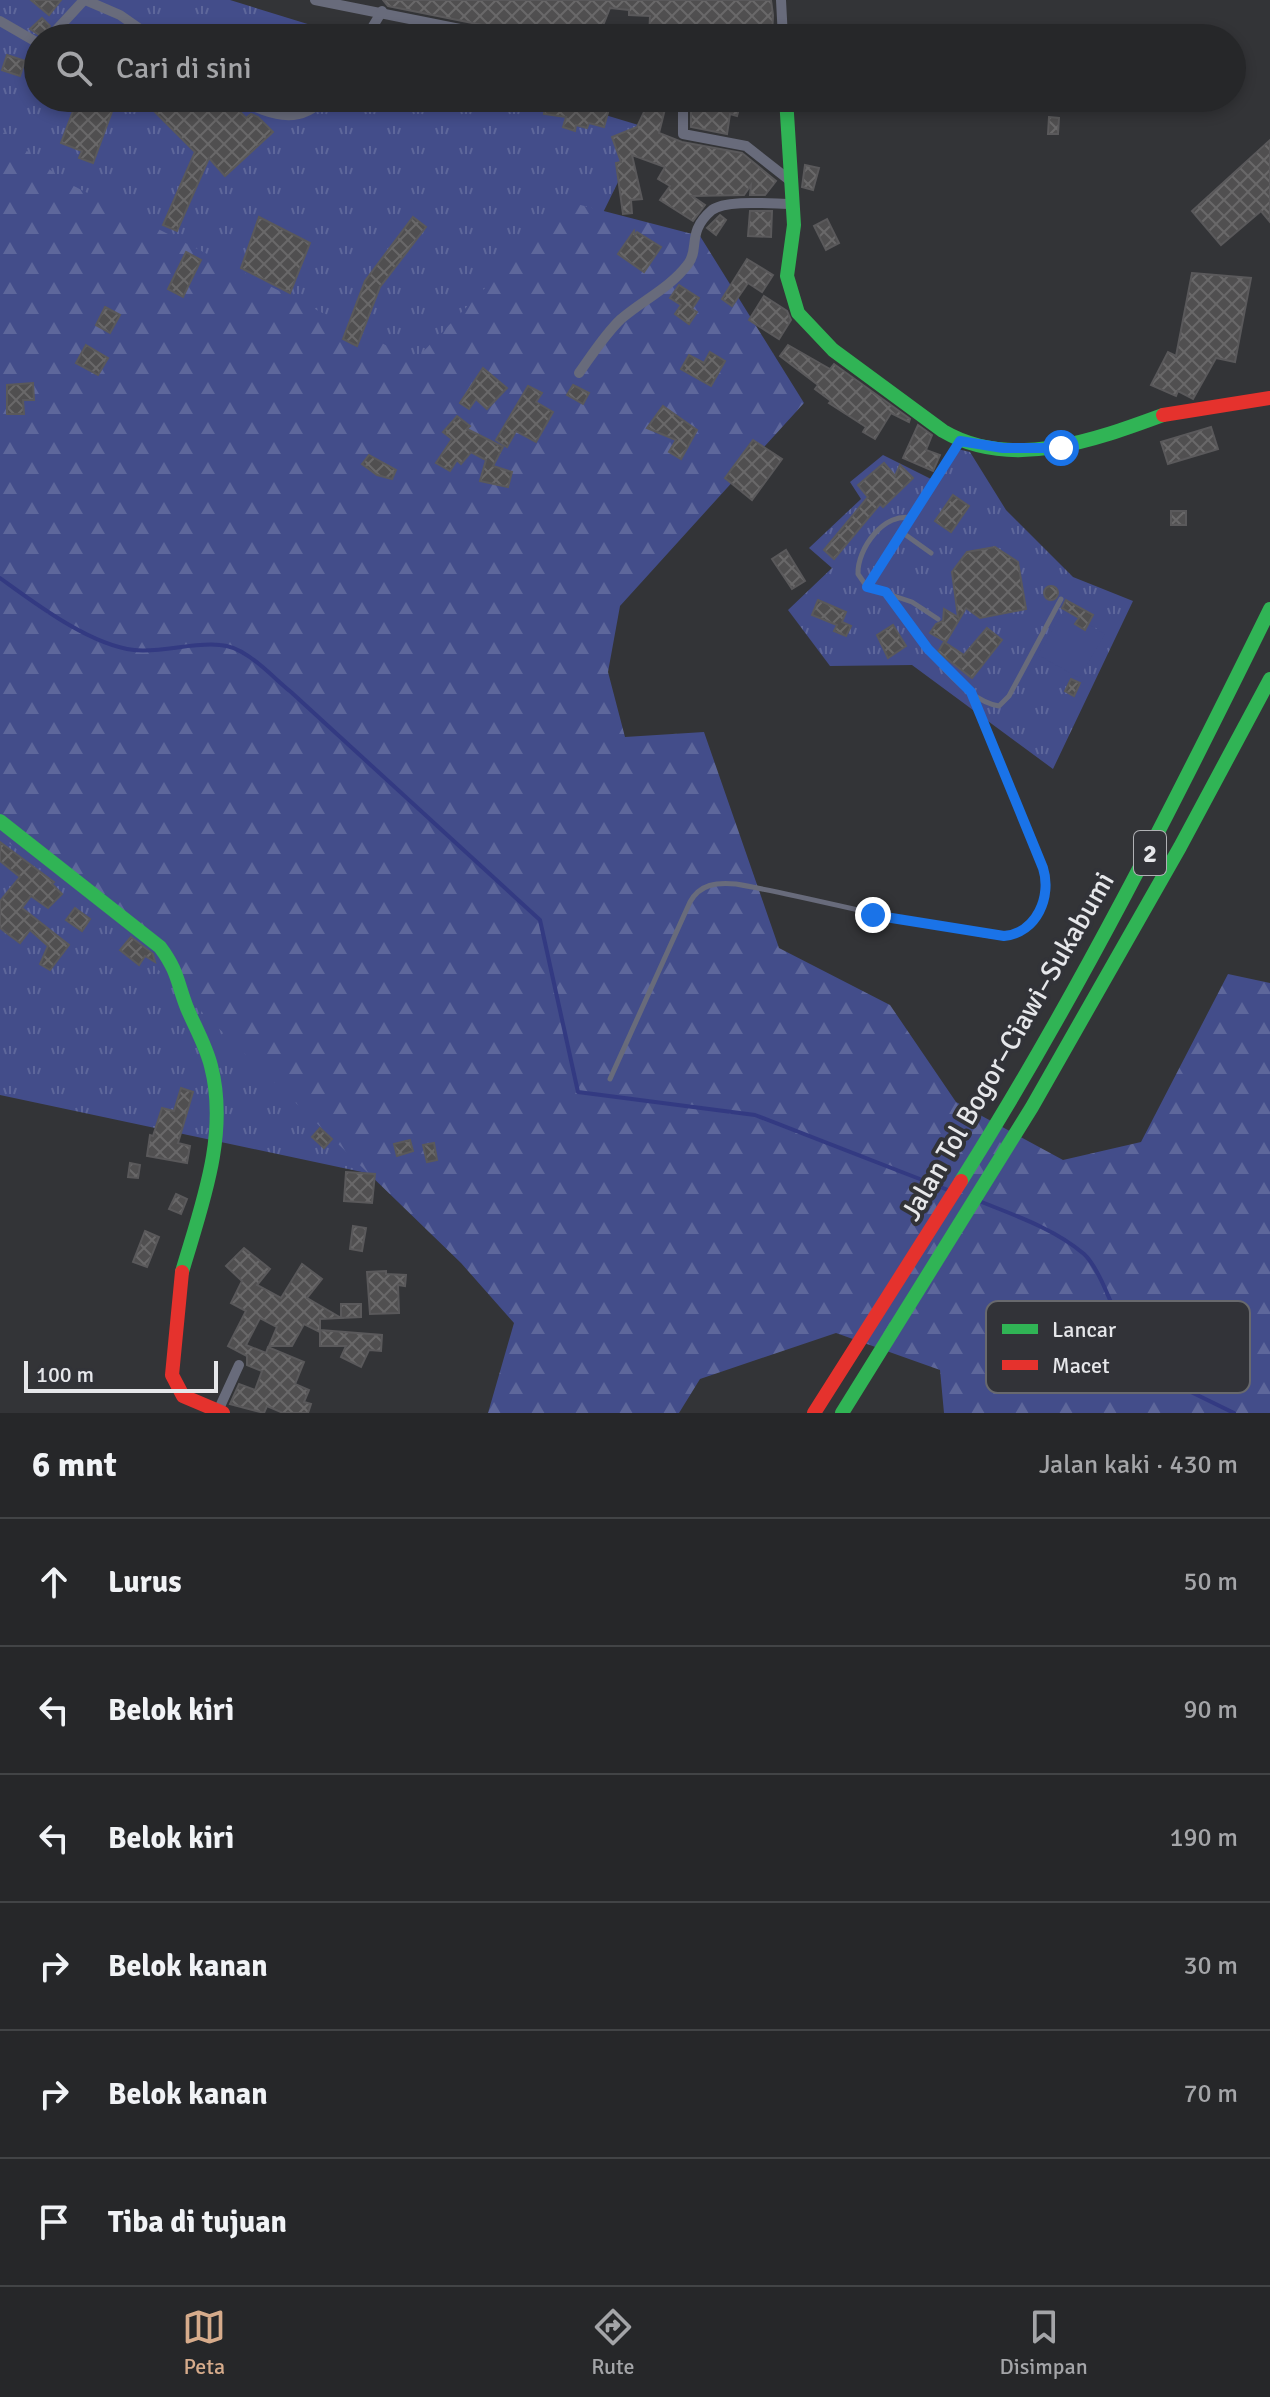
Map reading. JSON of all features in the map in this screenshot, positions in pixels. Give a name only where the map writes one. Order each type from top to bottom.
[{"type":"main road","points":[[786,112],[793,236],[787,276],[798,313],[821,340],[847,362],[919,416],[960,441],[1003,448],[1061,448],[1100,438],[1168,413],[1270,398]]},
{"type":"main road","name":"Jalan Tol Bogor–Ciawi–Sukabumi","points":[[814,1413],[1018,1090],[1154,846],[1270,609]]},
{"type":"main road","name":"Jalan Tol Bogor–Ciawi–Sukabumi","points":[[842,1413],[1032,1107],[1180,847],[1270,679]]},
{"type":"main road","points":[[0,821],[160,947],[177,970],[183,998],[211,1066],[216,1114],[211,1173],[178,1285],[172,1375],[183,1396],[219,1412]]},
{"type":"street","points":[[62,24],[84,0],[133,24]]},
{"type":"street","points":[[315,0],[325,5],[382,11],[441,24]]},
{"type":"street","points":[[781,0],[782,24]]},
{"type":"street","points":[[374,24],[382,11]]},
{"type":"street","points":[[0,21],[24,35]]},
{"type":"street","points":[[273,112],[293,116],[306,112]]},
{"type":"street","points":[[683,112],[683,134],[746,146],[788,179]]},
{"type":"street","points":[[579,373],[619,322],[663,289],[688,264],[693,254],[693,236],[713,210],[733,204],[792,204]]},
{"type":"street","points":[[219,1412],[239,1365]]},
{"type":"lane","points":[[867,587],[960,441]]},
{"type":"lane","points":[[913,518],[898,517],[889,522],[861,553],[858,574],[867,587],[921,607],[938,619]]},
{"type":"lane","points":[[903,533],[931,553]]},
{"type":"lane","points":[[886,592],[928,649],[971,692],[995,705],[1006,701],[1061,599]]},
{"type":"lane","points":[[610,1079],[690,902],[697,891],[707,886],[736,884],[873,915],[994,936],[1011,935],[1029,924],[1044,902],[1046,877],[971,692]]},
{"type":"green space","points":[[0,0],[230,0],[308,24],[24,24],[24,112],[595,112],[645,127],[474,476],[0,190]]},
{"type":"green space","points":[[0,129],[64,181],[415,360],[569,202],[700,236],[804,403],[620,606],[608,672],[625,737],[704,732],[779,948],[890,1005],[956,1102],[1063,1160],[1141,1142],[1228,974],[1270,983],[1270,1413],[944,1413],[940,1370],[836,1333],[700,1379],[679,1413],[488,1413],[514,1323],[461,1263],[111,924],[0,836]]},
{"type":"green space","points":[[953,448],[970,452],[1006,510],[1073,577],[1133,601],[1053,769],[912,665],[830,666],[788,610],[832,568],[809,548],[861,499],[850,482],[883,455],[931,479]]},
{"type":"green space","points":[[1064,610],[1105,634],[1079,678],[1038,655]]},
{"type":"green space","points":[[0,751],[376,1175],[0,1095]]},
{"type":"building","points":[[31,0],[61,0],[49,15]]},
{"type":"building","points":[[383,0],[771,0],[773,15],[773,24],[650,24],[650,16],[629,15],[629,10],[610,8],[604,24],[477,24],[388,6]]},
{"type":"building","points":[[7,55],[24,61],[20,76],[2,70]]},
{"type":"building","points":[[73,112],[112,112],[93,163],[79,158],[82,151],[61,143]]},
{"type":"building","points":[[155,112],[240,112],[246,118],[251,114],[258,117],[273,132],[225,176],[209,158],[177,231],[163,225],[195,152]]},
{"type":"building","points":[[608,112],[604,127],[589,123],[587,128],[576,125],[575,131],[563,127],[566,117],[544,114]]},
{"type":"building","points":[[644,112],[664,112],[659,133],[682,142],[742,153],[776,181],[765,195],[750,195],[751,185],[744,195],[692,196],[705,205],[693,221],[660,200],[670,186],[658,179],[665,167],[632,155],[642,199],[631,200],[632,213],[623,214],[616,163],[621,162],[612,137],[637,127]]},
{"type":"building","points":[[691,112],[738,112],[737,116],[730,114],[727,134],[691,127]]},
{"type":"building","points":[[1049,117],[1059,118],[1058,134],[1048,134]]},
{"type":"building","points":[[1270,140],[1270,222],[1261,211],[1221,245],[1192,211]]},
{"type":"building","points":[[805,165],[819,168],[813,190],[802,187]]},
{"type":"building","points":[[750,211],[772,211],[771,237],[748,236]]},
{"type":"building","points":[[720,215],[726,220],[716,235],[707,228]]},
{"type":"building","points":[[259,217],[310,243],[290,293],[241,268]]},
{"type":"building","points":[[413,217],[426,227],[380,287],[357,346],[343,339],[365,281]]},
{"type":"building","points":[[827,219],[839,243],[826,250],[814,226]]},
{"type":"building","points":[[634,231],[635,235],[637,232],[661,247],[644,272],[618,254]]},
{"type":"building","points":[[186,252],[201,260],[183,297],[168,289]]},
{"type":"building","points":[[747,259],[773,275],[762,292],[748,283],[732,306],[722,299]]},
{"type":"building","points":[[1192,273],[1251,278],[1235,362],[1216,358],[1193,399],[1178,391],[1176,396],[1151,385],[1168,352],[1176,356]]},
{"type":"building","points":[[679,285],[699,298],[692,309],[697,312],[689,324],[675,314],[681,305],[670,298]]},
{"type":"building","points":[[764,296],[787,311],[791,320],[779,339],[749,320]]},
{"type":"building","points":[[105,307],[120,315],[110,333],[96,325]]},
{"type":"building","points":[[86,345],[108,358],[98,375],[76,363]]},
{"type":"building","points":[[788,345],[830,369],[834,364],[910,419],[909,422],[891,413],[875,439],[863,432],[866,427],[829,403],[831,401],[815,389],[818,385],[780,356]]},
{"type":"building","points":[[710,352],[725,361],[711,386],[681,369],[689,355],[704,363]]},
{"type":"building","points":[[483,368],[507,388],[487,409],[476,399],[469,409],[460,403]]},
{"type":"building","points":[[33,383],[34,400],[23,400],[24,414],[7,414],[7,385]]},
{"type":"building","points":[[573,385],[589,393],[583,404],[567,395]]},
{"type":"building","points":[[528,386],[542,393],[536,402],[553,412],[536,442],[516,431],[507,447],[496,440]]},
{"type":"building","points":[[663,406],[697,430],[681,459],[669,452],[676,440],[647,428]]},
{"type":"building","points":[[457,416],[470,426],[467,429],[503,447],[493,466],[512,472],[508,487],[480,481],[486,460],[471,452],[461,464],[457,460],[450,471],[436,463],[452,439],[443,432]]},
{"type":"building","points":[[918,425],[932,435],[926,450],[940,455],[933,471],[903,458]]},
{"type":"building","points":[[1211,427],[1218,449],[1168,464],[1161,442]]},
{"type":"building","points":[[753,440],[782,459],[752,500],[725,478]]},
{"type":"building","points":[[369,455],[396,470],[392,479],[377,475],[362,464]]},
{"type":"building","points":[[884,463],[895,476],[900,465],[913,478],[883,507],[880,504],[834,559],[824,550],[868,497],[858,485]]},
{"type":"building","points":[[953,495],[969,506],[951,532],[935,521]]},
{"type":"building","points":[[1171,511],[1186,511],[1186,525],[1171,525]]},
{"type":"building","points":[[995,547],[1018,562],[1026,609],[980,618],[966,608],[946,642],[930,633],[936,624],[943,621],[944,609],[958,617],[952,572],[967,552]]},
{"type":"building","points":[[786,550],[805,581],[792,589],[772,559]]},
{"type":"building","points":[[1051,586],[1058,593],[1051,600],[1044,593]]},
{"type":"building","points":[[818,600],[846,612],[842,622],[851,626],[846,636],[834,631],[837,625],[812,615]]},
{"type":"building","points":[[1066,600],[1093,615],[1085,630],[1075,624],[1079,618],[1062,608]]},
{"type":"building","points":[[893,625],[906,646],[888,658],[877,635]]},
{"type":"building","points":[[987,628],[1002,640],[972,678],[938,652],[944,642],[964,655]]},
{"type":"building","points":[[1071,679],[1080,683],[1074,696],[1065,691]]},
{"type":"building","points":[[0,842],[54,882],[52,884],[62,894],[48,908],[31,896],[22,908],[69,945],[50,970],[40,964],[48,946],[30,930],[20,943],[0,928],[0,901],[20,877],[0,861]]},
{"type":"building","points":[[75,908],[90,919],[82,931],[66,920]]},
{"type":"building","points":[[131,937],[153,954],[155,962],[145,956],[139,965],[120,950]]},
{"type":"building","points":[[181,1088],[193,1092],[178,1143],[190,1146],[187,1163],[147,1156],[150,1135],[153,1136],[162,1108],[174,1111]]},
{"type":"building","points":[[320,1128],[332,1139],[324,1148],[312,1137]]},
{"type":"building","points":[[410,1140],[413,1151],[397,1156],[394,1144]]},
{"type":"building","points":[[434,1143],[437,1160],[427,1162],[423,1145]]},
{"type":"building","points":[[130,1163],[140,1165],[138,1178],[128,1177]]},
{"type":"building","points":[[346,1172],[375,1174],[372,1203],[344,1201]]},
{"type":"building","points":[[176,1194],[187,1199],[181,1214],[169,1209]]},
{"type":"building","points":[[353,1226],[366,1228],[362,1251],[350,1249]]},
{"type":"building","points":[[145,1231],[159,1237],[147,1267],[133,1262]]},
{"type":"building","points":[[244,1248],[270,1269],[257,1285],[281,1298],[302,1264],[322,1279],[307,1298],[341,1318],[320,1319],[320,1330],[382,1335],[381,1351],[369,1350],[361,1367],[341,1357],[346,1346],[320,1346],[320,1332],[304,1324],[292,1346],[269,1346],[277,1327],[260,1318],[246,1345],[266,1353],[268,1347],[304,1362],[295,1384],[309,1390],[304,1402],[311,1404],[308,1413],[283,1413],[267,1406],[264,1413],[230,1404],[239,1384],[255,1390],[262,1371],[247,1365],[247,1356],[228,1346],[246,1311],[231,1303],[242,1281],[226,1266]]},
{"type":"building","points":[[386,1271],[386,1274],[406,1275],[405,1286],[398,1285],[399,1313],[370,1314],[367,1272]]},
{"type":"building","points":[[341,1304],[361,1304],[361,1317],[341,1318]]},
{"type":"waterway","points":[[0,578],[64,622],[117,647],[134,650],[209,644],[230,647],[249,656],[291,692],[540,920],[578,1092],[755,1115],[948,1190]]},
{"type":"waterway","points":[[979,1201],[1020,1217],[1073,1245],[1092,1264],[1110,1301]]},
{"type":"waterway","points":[[1193,1393],[1234,1413]]},
{"type":"traffic: fast","points":[[787,112],[794,225],[787,276],[798,313],[833,350],[943,431],[969,443],[996,449],[1025,450],[1081,442],[1163,415]]},
{"type":"traffic: fast","points":[[961,1181],[1084,971],[1161,827],[1270,609]]},
{"type":"traffic: fast","points":[[842,1413],[1032,1107],[1180,847],[1270,679]]},
{"type":"traffic: fast","points":[[0,821],[160,947],[174,970],[209,1059],[216,1092],[217,1118],[210,1170],[182,1272]]},
{"type":"traffic: jam","points":[[1163,415],[1270,398]]},
{"type":"traffic: jam","points":[[814,1413],[961,1181]]},
{"type":"traffic: jam","points":[[182,1272],[172,1375],[183,1396],[223,1413]]},
{"type":"route","points":[[873,915],[1004,936],[1017,933],[1029,924],[1044,902],[1047,883],[1043,868],[1014,804],[971,692],[928,649],[886,592],[867,587],[960,441],[1003,448],[1061,448]]}]
